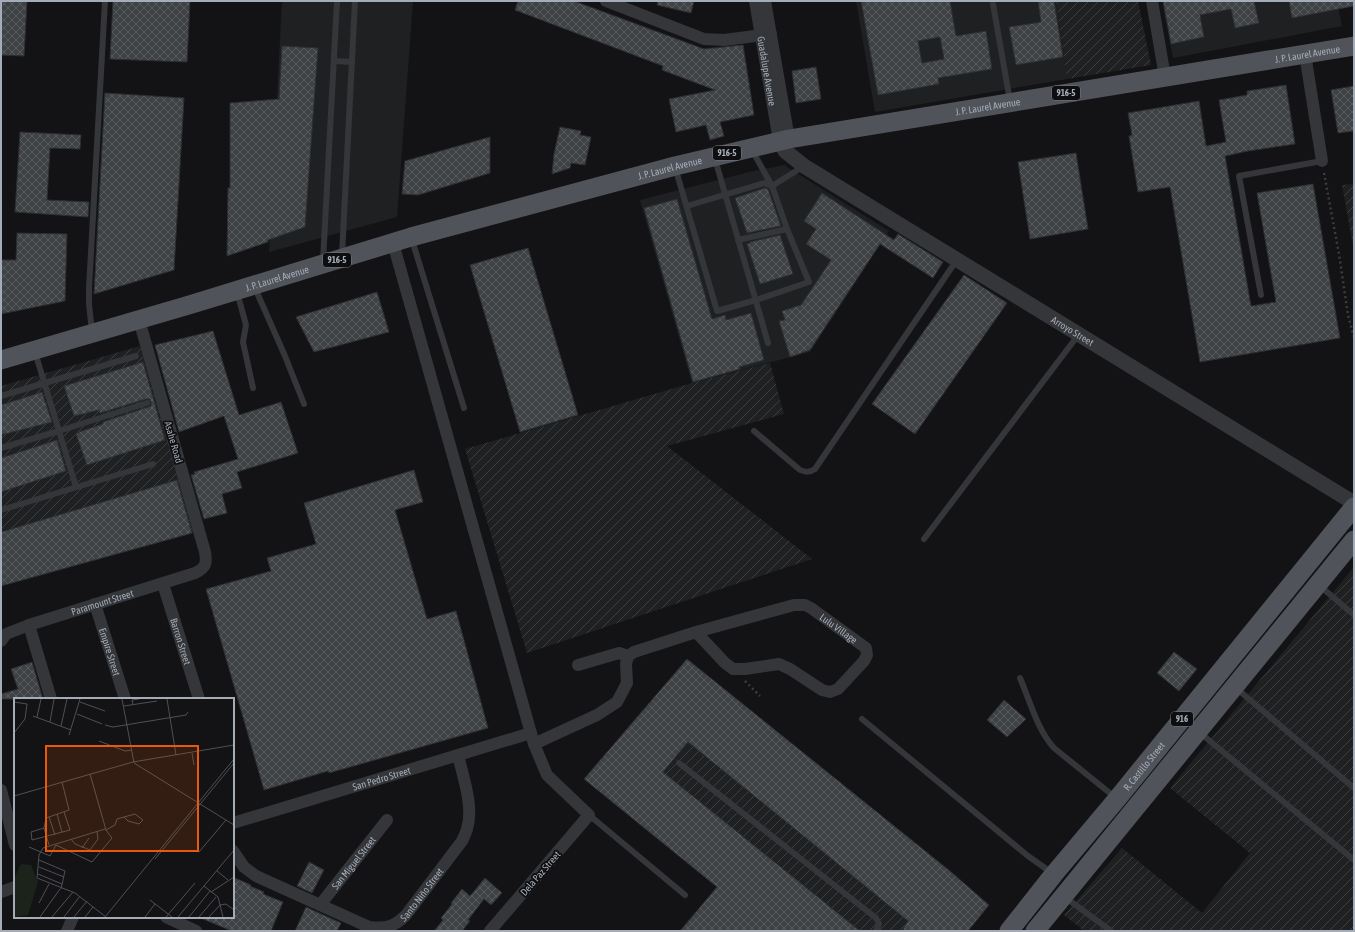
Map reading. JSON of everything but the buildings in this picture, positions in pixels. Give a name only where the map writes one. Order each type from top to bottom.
[{"type":"main road","name":"J. P. Laurel Avenue","points":[[1,360],[139,320],[402,240],[675,166],[751,147],[791,151],[1010,102],[1354,46]]},
{"type":"main road","name":"R. Castillo Street","points":[[1009,931],[1354,507]]},
{"type":"main road","name":"R. Castillo Street","points":[[1035,931],[1354,540]]},
{"type":"main road","points":[[1135,776],[1152,788]]},
{"type":"street","points":[[606,1],[704,39],[724,40],[766,35]]},
{"type":"street","name":"Guadalupe Avenue","points":[[755,1],[766,35],[791,151]]},
{"type":"street","name":"Guadalupe Avenue","points":[[765,1],[766,35]]},
{"type":"street","points":[[1152,1],[1165,77]]},
{"type":"street","points":[[1304,54],[1322,161]]},
{"type":"street","name":"Arroyo Street","points":[[791,151],[957,260],[1354,503]]},
{"type":"street","points":[[402,240],[532,739],[547,775],[590,815]]},
{"type":"street","name":"Asahe Road","points":[[139,320],[205,552],[205,565]]},
{"type":"street","name":"Paramount Street","points":[[1,641],[6,634],[29,625],[163,584],[202,570],[205,565]]},
{"type":"street","name":"Barron Street","points":[[163,584],[198,698]]},
{"type":"street","name":"Empire Street","points":[[95,604],[125,698]]},
{"type":"street","name":"Lulu Village","points":[[628,656],[643,648],[696,632],[794,605],[805,605],[811,608],[866,648],[867,655],[864,661],[838,689],[830,692],[822,690],[779,664],[745,670],[733,669],[725,663],[696,632]]},
{"type":"street","points":[[29,625],[51,698]]},
{"type":"street","points":[[532,739],[597,715],[617,702],[627,683],[626,664],[628,656],[619,653],[578,665]]},
{"type":"street","name":"San Pedro Street","points":[[234,823],[458,755],[532,739]]},
{"type":"street","name":"Santo Niño Street","points":[[234,852],[244,867],[256,876],[369,927],[392,929],[406,915],[462,841],[467,830],[469,816],[468,798],[458,755]]},
{"type":"street","points":[[1,790],[7,808],[14,840]]},
{"type":"street","name":"Dela Paz Street","points":[[490,931],[590,815]]},
{"type":"street","name":"San Miguel Street","points":[[320,904],[387,820]]},
{"type":"street","points":[[1,892],[14,887]]},
{"type":"street","points":[[67,931],[73,918]]},
{"type":"street","points":[[168,918],[196,931]]},
{"type":"lane","points":[[92,334],[88,304],[88,288],[105,1]]},
{"type":"lane","points":[[323,264],[337,1]]},
{"type":"lane","points":[[342,259],[355,1]]},
{"type":"lane","points":[[994,4],[1010,102]]},
{"type":"lane","points":[[334,62],[352,62]]},
{"type":"lane","points":[[675,166],[717,311],[756,300],[809,282],[787,229],[772,186],[751,147]]},
{"type":"lane","points":[[772,186],[791,151]]},
{"type":"lane","points":[[714,156],[768,344]]},
{"type":"lane","points":[[1261,295],[1239,176],[1322,161]]},
{"type":"lane","points":[[687,206],[764,183],[772,186]]},
{"type":"lane","points":[[738,240],[787,229]]},
{"type":"lane","points":[[402,240],[464,408]]},
{"type":"lane","points":[[754,431],[800,470],[812,472],[957,260]]},
{"type":"lane","points":[[245,288],[246,325],[243,342],[253,388]]},
{"type":"lane","points":[[245,288],[285,356],[304,404]]},
{"type":"lane","points":[[924,539],[1079,334]]},
{"type":"lane","points":[[35,350],[76,487]]},
{"type":"lane","points":[[1,396],[136,356]]},
{"type":"lane","points":[[1,448],[147,403]]},
{"type":"lane","points":[[1,510],[153,464]]},
{"type":"lane","points":[[1317,584],[1354,615]]},
{"type":"lane","points":[[1020,678],[1047,740],[1054,748],[1117,799]]},
{"type":"lane","points":[[1235,686],[1354,788]]},
{"type":"lane","points":[[862,719],[1028,856],[1054,874]]},
{"type":"lane","points":[[1198,731],[1354,860]]},
{"type":"lane","points":[[679,763],[876,918],[879,924],[876,931]]},
{"type":"lane","points":[[590,815],[685,895]]},
{"type":"lane","points":[[1064,897],[1111,931]]},
{"type":"path","points":[[1322,161],[1339,254],[1348,315],[1354,338]]},
{"type":"shaded area","points":[[282,1],[413,1],[397,217],[269,252]]},
{"type":"shaded area","points":[[856,1],[1056,1],[1067,79],[875,112]]},
{"type":"shaded area","points":[[1056,1],[1138,1],[1151,65],[1067,79]]},
{"type":"shaded area","points":[[1162,1],[1337,1],[1342,26],[1173,58]]},
{"type":"shaded area","points":[[784,165],[889,231],[810,352],[692,383],[640,200],[749,172]]},
{"type":"shaded area","points":[[1354,184],[1354,251],[1342,185]]},
{"type":"shaded area","points":[[140,346],[194,533],[1,586],[1,386]]},
{"type":"shaded area","points":[[770,363],[784,414],[667,446],[812,559],[527,653],[465,449],[692,383]]},
{"type":"shaded area","points":[[1354,567],[1354,931],[1084,931],[1064,915],[1122,848],[1202,913],[1250,853],[1170,788]]},
{"type":"shaded area","points":[[687,659],[950,871],[902,931],[680,931],[717,887],[584,779]]}]
